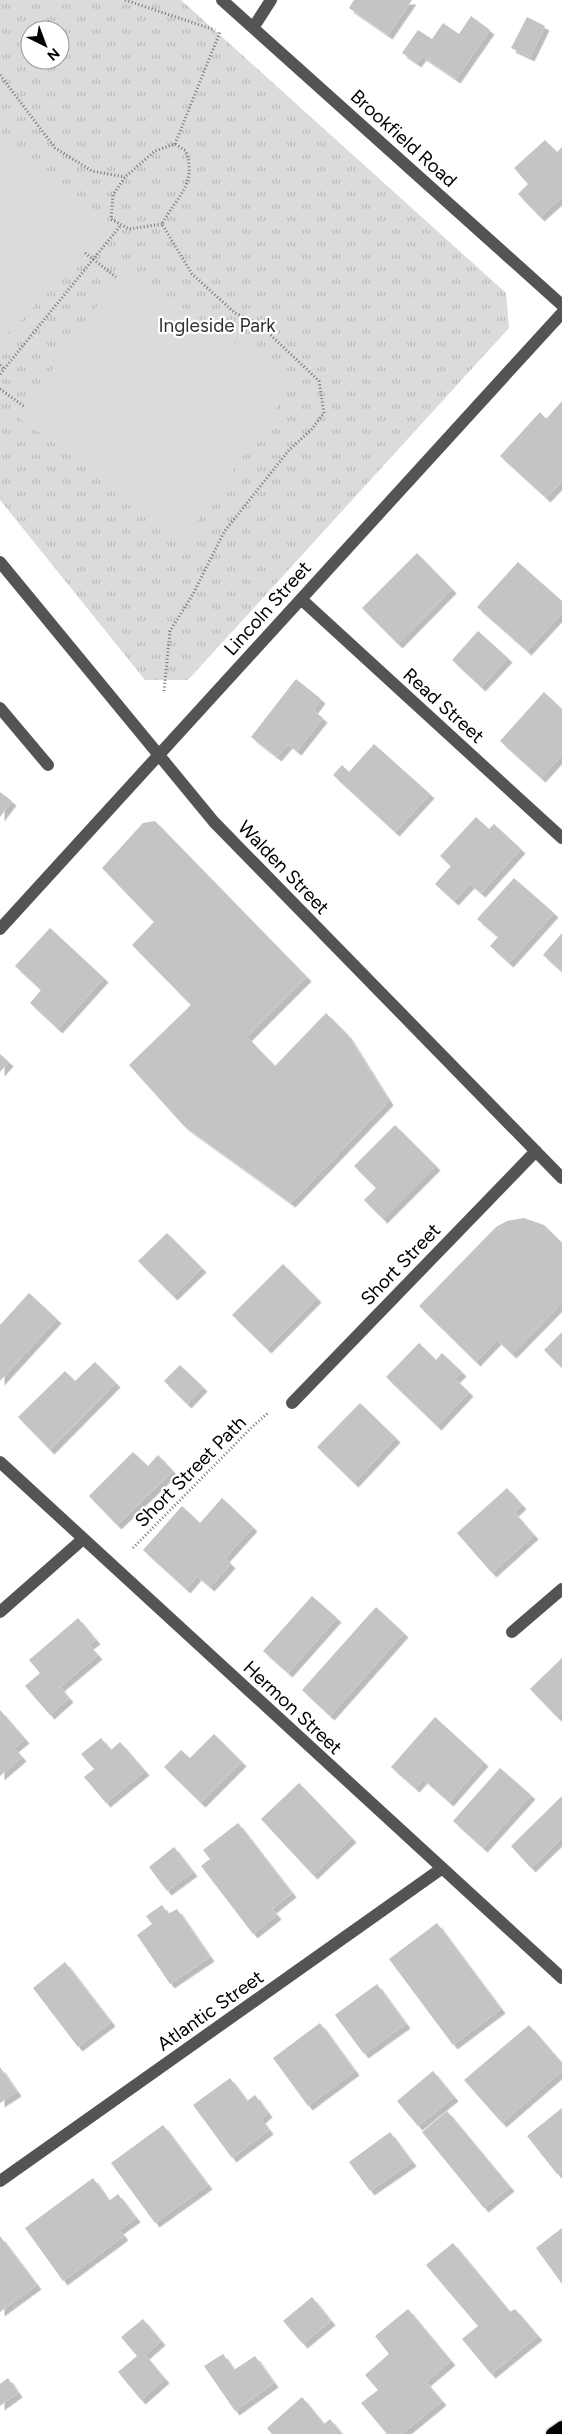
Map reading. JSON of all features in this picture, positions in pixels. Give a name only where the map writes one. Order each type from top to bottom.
[{"type":"main road","points":[[552,2434],[562,2427]]},
{"type":"street","name":"Brookfield Road","points":[[222,0],[562,304]]},
{"type":"street","points":[[253,28],[271,0]]},
{"type":"street","name":"Lincoln Street","points":[[0,929],[562,313]]},
{"type":"street","name":"Walden Street","points":[[0,562],[158,755],[241,851],[562,1178]]},
{"type":"street","name":"Read Street","points":[[301,599],[562,838]]},
{"type":"street","points":[[0,708],[48,765]]},
{"type":"street","name":"Short Street","points":[[292,1402],[536,1152]]},
{"type":"street","name":"Hermon Street","points":[[0,1462],[441,1869],[562,1978]]},
{"type":"street","points":[[0,1612],[84,1539]]},
{"type":"street","points":[[512,1632],[562,1589]]},
{"type":"street","name":"Atlantic Street","points":[[0,2181],[441,1869]]},
{"type":"path","points":[[125,0],[220,32],[175,144],[155,151],[125,178],[113,195],[111,219],[121,225],[129,229],[162,224]]},
{"type":"path","points":[[0,75],[55,148],[92,172],[125,178]]},
{"type":"path","points":[[162,224],[188,184],[190,164],[186,151],[175,144]]},
{"type":"path","points":[[162,224],[192,274],[235,313],[259,324],[319,381],[324,413],[311,430],[289,450],[224,532],[193,594],[170,631],[164,690]]},
{"type":"path","points":[[0,374],[121,225]]},
{"type":"path","points":[[85,254],[116,278]]},
{"type":"path","points":[[0,365],[4,369]]},
{"type":"path","points":[[0,389],[25,407]]},
{"type":"path","name":"Short Street Path","points":[[114,1568],[251,1428],[268,1414],[292,1402]]},
{"type":"green space","name":"Ingleside Park","points":[[0,0],[181,0],[506,293],[509,328],[188,680],[145,680],[0,500]]},
{"type":"green space","points":[[0,133],[105,232],[0,342]]},
{"type":"green space","points":[[124,267],[293,384],[187,536],[18,418]]},
{"type":"building","points":[[354,0],[412,0],[388,35],[349,8]]},
{"type":"building","points":[[471,16],[490,30],[456,79],[422,56],[417,63],[402,53],[418,30],[432,39],[443,23],[459,34]]},
{"type":"building","points":[[527,17],[545,26],[530,57],[511,48]]},
{"type":"building","points":[[545,140],[557,152],[562,147],[562,197],[540,217],[518,194],[528,184],[514,168]]},
{"type":"building","points":[[562,401],[562,481],[546,498],[500,456],[540,412],[546,419]]},
{"type":"building","points":[[417,553],[452,589],[398,644],[362,608]]},
{"type":"building","points":[[518,562],[562,601],[562,613],[527,651],[477,607]]},
{"type":"building","points":[[478,631],[508,658],[481,687],[452,660]]},
{"type":"building","points":[[296,679],[321,699],[313,710],[323,718],[297,751],[288,744],[277,757],[251,737]]},
{"type":"building","points":[[544,692],[562,709],[562,755],[541,778],[500,741]]},
{"type":"building","points":[[374,744],[430,794],[395,832],[333,775],[342,765],[349,772]]},
{"type":"building","points":[[0,792],[12,801],[0,817]]},
{"type":"building","points":[[476,817],[489,829],[494,824],[521,849],[481,893],[470,884],[454,901],[435,884],[451,866],[440,856]]},
{"type":"building","points":[[155,821],[307,977],[247,1037],[275,1066],[326,1013],[347,1034],[389,1101],[291,1203],[184,1126],[129,1065],[191,1005],[132,945],[154,922],[102,868],[143,823]]},
{"type":"building","points":[[514,878],[554,913],[509,963],[490,946],[498,937],[477,919]]},
{"type":"building","points":[[50,928],[104,978],[58,1029],[30,1003],[41,990],[15,966]]},
{"type":"building","points":[[562,933],[562,972],[543,955]]},
{"type":"building","points":[[0,1054],[9,1062],[0,1072]]},
{"type":"building","points":[[395,1125],[436,1166],[383,1219],[364,1200],[376,1188],[354,1166]]},
{"type":"building","points":[[524,1218],[544,1225],[562,1243],[562,1303],[512,1354],[497,1340],[476,1362],[419,1306],[496,1227],[507,1221]]},
{"type":"building","points":[[167,1233],[202,1268],[173,1296],[138,1261]]},
{"type":"building","points":[[283,1264],[317,1298],[267,1349],[232,1315]]},
{"type":"building","points":[[29,1293],[57,1319],[0,1381],[0,1325]]},
{"type":"building","points":[[562,1332],[562,1368],[544,1350]]},
{"type":"building","points":[[419,1343],[436,1360],[442,1353],[462,1372],[455,1379],[469,1392],[437,1426],[386,1377]]},
{"type":"building","points":[[95,1362],[116,1383],[50,1450],[18,1417],[65,1371],[75,1381]]},
{"type":"building","points":[[180,1365],[203,1387],[187,1404],[164,1381]]},
{"type":"building","points":[[360,1403],[396,1438],[354,1483],[317,1447]]},
{"type":"building","points":[[133,1452],[148,1466],[158,1455],[173,1471],[117,1525],[89,1496]]},
{"type":"building","points":[[507,1488],[522,1505],[514,1512],[534,1535],[492,1573],[457,1533]]},
{"type":"building","points":[[222,1498],[253,1527],[225,1558],[231,1564],[210,1587],[197,1576],[186,1589],[143,1550],[182,1506],[200,1523]]},
{"type":"building","points":[[312,1596],[337,1618],[288,1673],[263,1651]]},
{"type":"building","points":[[376,1607],[404,1633],[330,1716],[302,1690]]},
{"type":"building","points":[[78,1618],[96,1640],[89,1645],[98,1655],[60,1687],[69,1698],[50,1715],[25,1686],[40,1673],[29,1660]]},
{"type":"building","points":[[562,1658],[562,1712],[557,1717],[530,1689]]},
{"type":"building","points":[[0,1710],[25,1739],[14,1748],[22,1757],[0,1776]]},
{"type":"building","points":[[435,1717],[484,1762],[449,1802],[423,1779],[415,1788],[391,1767]]},
{"type":"building","points":[[214,1734],[242,1762],[201,1803],[164,1767],[181,1750],[190,1758]]},
{"type":"building","points":[[101,1738],[111,1750],[120,1742],[145,1771],[106,1803],[84,1777],[94,1769],[81,1754]]},
{"type":"building","points":[[500,1768],[531,1795],[483,1848],[453,1821]]},
{"type":"building","points":[[299,1783],[352,1838],[313,1875],[261,1819]]},
{"type":"building","points":[[562,1796],[562,1838],[531,1868],[511,1846]]},
{"type":"building","points":[[238,1823],[292,1893],[272,1909],[277,1915],[253,1934],[201,1866],[210,1859],[203,1850]]},
{"type":"building","points":[[174,1847],[193,1872],[167,1891],[149,1867]]},
{"type":"building","points":[[162,1905],[168,1914],[177,1909],[210,1957],[170,1984],[137,1935],[152,1924],[146,1916]]},
{"type":"building","points":[[437,1923],[501,2009],[453,2045],[389,1959]]},
{"type":"building","points":[[65,1962],[111,2022],[78,2047],[33,1988]]},
{"type":"building","points":[[377,1984],[406,2024],[364,2054],[335,2015]]},
{"type":"building","points":[[320,2023],[355,2071],[308,2106],[273,2058]]},
{"type":"building","points":[[529,2025],[562,2063],[562,2071],[502,2123],[464,2080]]},
{"type":"building","points":[[0,2067],[17,2092],[0,2103]]},
{"type":"building","points":[[433,2071],[454,2097],[418,2126],[397,2101]]},
{"type":"building","points":[[230,2078],[247,2101],[255,2095],[268,2113],[261,2119],[269,2130],[232,2158],[193,2105]]},
{"type":"building","points":[[562,2108],[562,2171],[557,2174],[527,2136]]},
{"type":"building","points":[[447,2111],[510,2187],[484,2208],[422,2132]]},
{"type":"building","points":[[163,2125],[208,2185],[155,2223],[111,2163]]},
{"type":"building","points":[[390,2132],[412,2162],[370,2191],[349,2162]]},
{"type":"building","points":[[93,2178],[109,2201],[118,2194],[136,2218],[119,2230],[124,2236],[63,2281],[25,2228]]},
{"type":"building","points":[[562,2228],[562,2284],[536,2248]]},
{"type":"building","points":[[0,2236],[37,2285],[0,2312]]},
{"type":"building","points":[[453,2243],[510,2312],[515,2309],[538,2336],[491,2374],[462,2339],[478,2326],[426,2265]]},
{"type":"building","points":[[312,2297],[331,2321],[303,2344],[283,2321]]},
{"type":"building","points":[[408,2309],[451,2361],[426,2382],[442,2401],[402,2434],[387,2434],[361,2403],[378,2390],[365,2375],[389,2354],[375,2336]]},
{"type":"building","points":[[143,2319],[161,2341],[145,2355],[165,2379],[141,2400],[118,2372],[137,2356],[121,2337]]},
{"type":"building","points":[[223,2354],[234,2370],[255,2356],[274,2383],[235,2411],[204,2366]]},
{"type":"building","points":[[8,2378],[18,2393],[0,2406],[0,2384]]},
{"type":"building","points":[[302,2397],[324,2424],[330,2419],[342,2434],[272,2434],[267,2428]]}]
